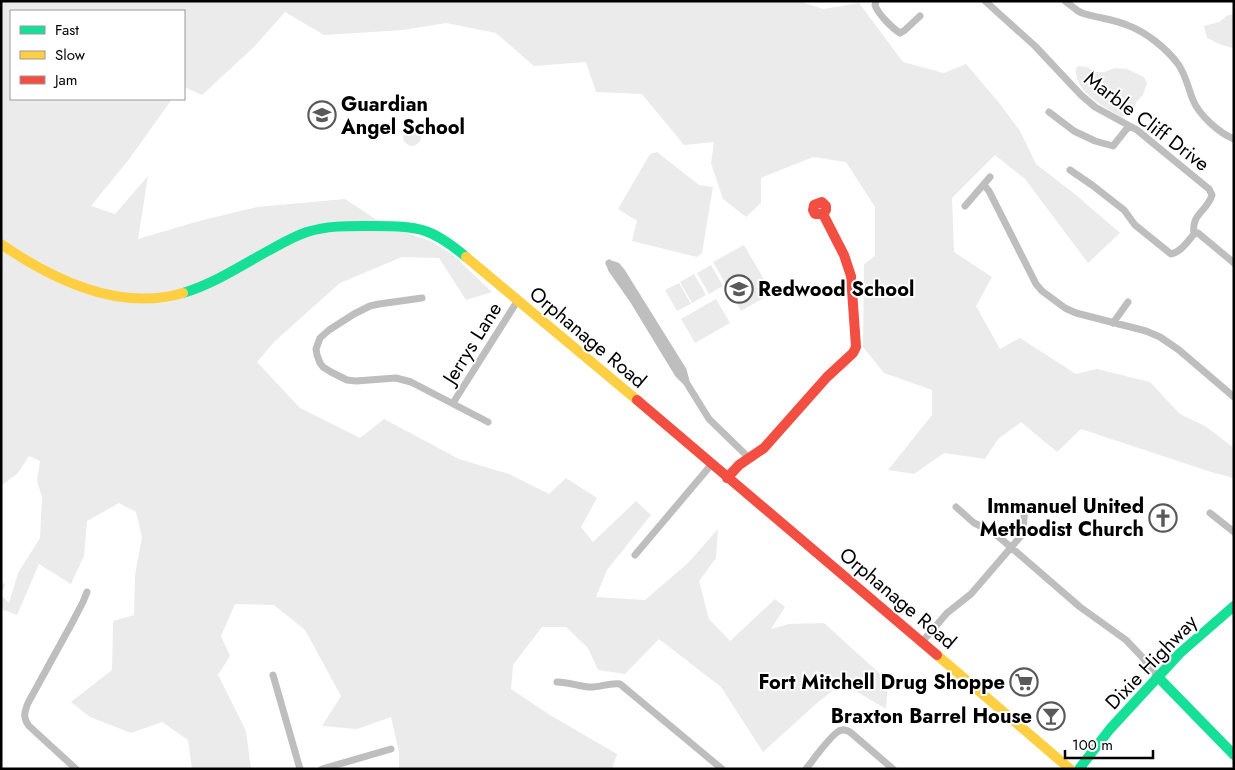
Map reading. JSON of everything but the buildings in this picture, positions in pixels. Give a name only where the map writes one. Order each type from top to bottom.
[{"type":"main road","points":[[727,478],[738,465],[764,448],[827,378],[853,353],[856,347],[851,276],[844,255],[824,214]]},
{"type":"main road","name":"Orphanage Road","points":[[1,244],[28,262],[79,286],[109,295],[130,298],[152,298],[179,294],[205,285],[291,238],[312,231],[336,226],[410,227],[428,231],[449,242],[1070,769]]},
{"type":"main road","name":"Dixie Highway","points":[[1079,769],[1110,729],[1185,648],[1234,606]]},
{"type":"main road","points":[[1158,677],[1234,755]]},
{"type":"street","points":[[876,1],[875,5],[880,15],[897,31],[905,30],[920,16]]},
{"type":"street","name":"Marble Cliff Drive","points":[[985,1],[1036,46],[1081,95],[1095,107],[1137,130],[1209,189],[1212,195],[1210,201],[1194,221],[1194,234]]},
{"type":"street","points":[[1065,1],[1082,14],[1127,24],[1144,33],[1164,49],[1181,69],[1194,102],[1202,115],[1228,137],[1234,139]]},
{"type":"street","points":[[1049,112],[1074,131],[1094,141],[1113,146],[1129,126]]},
{"type":"street","points":[[1070,170],[1124,210],[1135,225],[1171,254],[1178,251],[1194,234],[1198,233],[1234,263]]},
{"type":"street","points":[[965,206],[990,177]]},
{"type":"street","points":[[984,185],[989,191],[1036,284],[1042,291],[1064,308],[1076,314],[1146,331],[1160,337],[1179,350],[1234,397]]},
{"type":"street","points":[[686,382],[683,370],[622,272],[617,266],[609,263],[709,420],[748,459]]},
{"type":"street","points":[[422,298],[370,306],[354,314],[320,338],[316,349],[318,359],[323,368],[346,380],[403,379],[488,422]]},
{"type":"street","name":"Jerrys Lane","points":[[453,403],[518,300]]},
{"type":"street","points":[[1112,323],[1128,302]]},
{"type":"street","points":[[635,555],[712,465]]},
{"type":"street","points":[[922,642],[947,613],[971,594],[1012,548],[1022,533],[1025,506]]},
{"type":"street","points":[[956,507],[974,523],[991,532],[1012,548],[1080,607],[1126,640],[1158,677]]},
{"type":"street","points":[[1210,513],[1234,532]]},
{"type":"street","points":[[76,769],[29,726],[25,721],[24,714],[87,592]]},
{"type":"street","points":[[273,675],[300,769]]},
{"type":"street","points":[[557,682],[590,687],[614,683],[620,684],[722,769]]},
{"type":"street","points":[[806,769],[838,731],[843,730],[850,732],[893,769]]},
{"type":"street","points":[[322,769],[391,749]]},
{"type":"shaded area","points":[[1,1],[799,1],[823,9],[859,3],[903,62],[944,73],[966,64],[1020,131],[1036,164],[1120,233],[1088,263],[1025,179],[995,155],[952,198],[954,252],[992,277],[976,306],[1000,349],[1020,338],[1076,374],[1097,369],[1150,382],[1180,414],[1205,426],[1234,448],[1234,478],[1081,429],[1057,452],[1021,422],[998,439],[985,459],[944,453],[914,474],[888,470],[932,415],[932,390],[884,373],[863,347],[864,264],[875,256],[875,207],[846,162],[813,157],[761,178],[761,203],[746,217],[723,199],[711,163],[714,142],[684,145],[642,94],[596,92],[586,62],[534,66],[496,33],[446,23],[403,30],[324,35],[285,12],[254,47],[202,95],[185,87],[185,10],[10,10],[10,100],[171,100],[130,158],[91,206],[115,214],[148,176],[138,239],[199,221],[257,207],[345,199],[386,226],[431,241],[453,255],[492,292],[466,300],[439,258],[402,257],[340,283],[275,341],[257,362],[300,408],[360,438],[384,419],[459,459],[509,474],[549,494],[566,478],[597,498],[581,527],[593,542],[636,501],[651,515],[607,570],[596,597],[645,600],[688,563],[718,529],[716,558],[699,581],[709,619],[730,641],[775,599],[785,607],[771,629],[789,624],[824,623],[888,681],[886,709],[842,683],[763,752],[721,687],[659,639],[625,674],[598,670],[588,648],[566,627],[542,627],[513,665],[511,689],[550,715],[617,754],[612,769],[399,769],[399,752],[391,717],[357,729],[322,726],[341,696],[305,630],[274,605],[235,604],[221,636],[230,656],[218,675],[246,731],[251,769],[192,769],[188,740],[162,722],[131,733],[90,717],[71,702],[112,670],[113,621],[134,615],[135,575],[142,537],[136,512],[119,503],[87,521],[84,556],[71,584],[39,564],[17,615],[1,609],[1,595],[9,603],[18,573],[40,538],[42,497],[37,481],[40,461],[29,456],[18,473],[1,486]]},
{"type":"shaded area","points":[[1234,14],[1234,48],[1207,38],[1204,26],[1219,22],[1228,15]]},
{"type":"shaded area","points":[[1079,66],[1087,67],[1095,72],[1104,72],[1115,68],[1127,69],[1144,77],[1147,83],[1143,95],[1136,102],[1135,110],[1132,114],[1121,117],[1084,91],[1076,76],[1076,68]]},
{"type":"shaded area","points":[[412,128],[418,131],[421,137],[418,143],[412,146],[406,143],[403,137],[406,131]]},
{"type":"shaded area","points":[[657,152],[699,185],[713,187],[702,253],[697,257],[632,241],[637,220],[618,209],[650,154]]},
{"type":"shaded area","points":[[744,245],[772,293],[741,311],[713,262]]},
{"type":"shaded area","points":[[711,265],[723,286],[709,294],[697,273]]},
{"type":"shaded area","points":[[694,274],[706,295],[692,303],[680,282]]},
{"type":"shaded area","points":[[679,283],[691,304],[677,311],[665,290]]},
{"type":"shaded area","points":[[716,299],[730,323],[695,343],[681,319]]},
{"type":"shaded area","points":[[1,579],[5,585],[1,595]]},
{"type":"traffic: fast","points":[[183,293],[215,280],[296,236],[332,227],[390,226],[414,228],[434,234],[466,257]]},
{"type":"traffic: fast","points":[[1079,769],[1110,729],[1180,653],[1234,606]]},
{"type":"traffic: fast","points":[[1158,677],[1234,755]]},
{"type":"traffic: slow","points":[[1,244],[42,270],[88,289],[111,295],[135,298],[159,298],[183,293]]},
{"type":"traffic: slow","points":[[466,257],[637,400]]},
{"type":"traffic: slow","points":[[937,655],[1070,769]]},
{"type":"traffic: jam","points":[[727,478],[739,465],[764,448],[827,377],[853,353],[856,347],[851,276],[844,255],[823,214],[826,206],[822,202],[814,205],[813,210],[815,214],[823,214]]},
{"type":"traffic: jam","points":[[637,400],[937,655]]},
{"type":"place","name":"Guardian Angel School","points":[[322,115]]},
{"type":"place","name":"Redwood School","points":[[739,289]]},
{"type":"place","name":"Immanuel United Methodist Church","points":[[1163,518]]},
{"type":"place","name":"Fort Mitchell Drug Shoppe","points":[[1024,682]]},
{"type":"place","name":"Braxton Barrel House","points":[[1051,716]]}]
